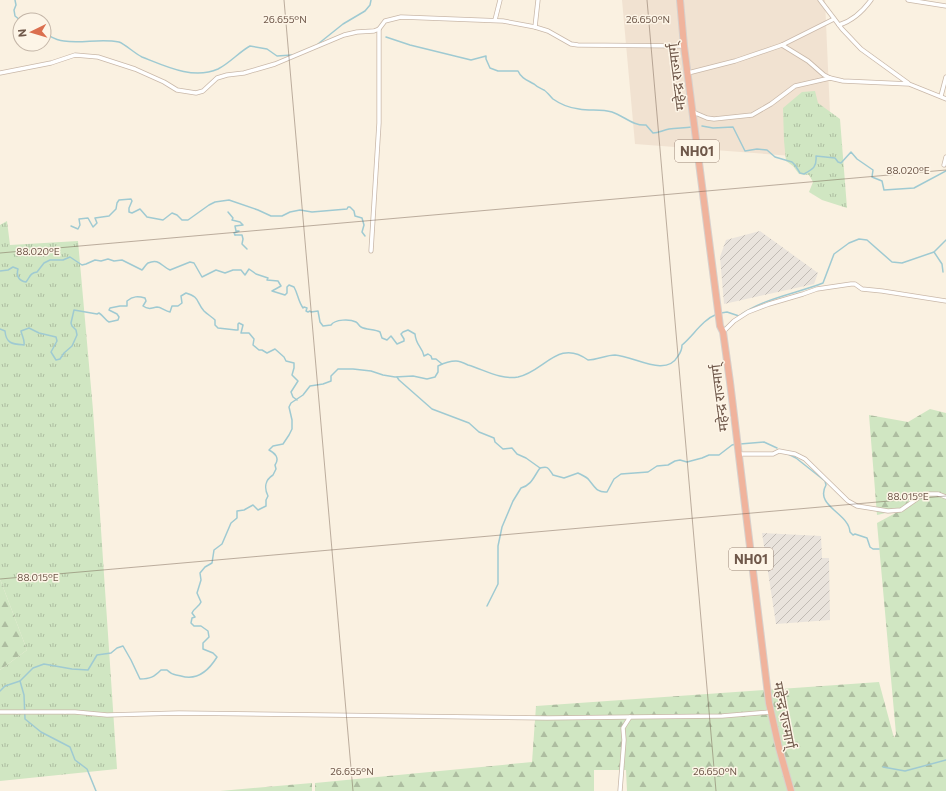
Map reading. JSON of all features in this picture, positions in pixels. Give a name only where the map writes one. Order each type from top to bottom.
[{"type":"highway","name":"महेन्द्र राज्मार्ग्","points":[[680,0],[684,46],[716,303],[738,454],[771,712],[791,791]]},
{"type":"street","points":[[495,20],[500,0]]},
{"type":"street","points":[[535,27],[538,0]]},
{"type":"street","points":[[820,0],[839,25],[861,49],[909,84],[946,99]]},
{"type":"street","points":[[839,25],[853,18],[865,8],[871,0]]},
{"type":"street","points":[[908,0],[946,6]]},
{"type":"street","points":[[0,73],[51,63],[75,55],[98,57],[135,69],[164,82],[177,90],[196,93],[203,91],[217,78],[275,64],[344,34],[374,31],[385,21],[400,17],[495,20],[535,27],[571,44],[578,45],[684,46]]},
{"type":"street","points":[[688,73],[735,61],[782,45],[834,19]]},
{"type":"street","points":[[371,252],[379,123],[379,28]]},
{"type":"street","points":[[782,45],[808,61],[824,75],[830,78],[843,81],[909,84]]},
{"type":"street","points":[[941,96],[946,77]]},
{"type":"street","points":[[692,112],[714,119],[752,115],[771,104],[795,86],[830,78]]},
{"type":"street","points":[[944,165],[946,157]]},
{"type":"street","points":[[721,329],[748,312],[769,304],[817,289],[852,284],[855,284],[862,289],[946,302]]},
{"type":"street","points":[[738,454],[773,454],[779,451],[795,454],[805,459],[848,500],[857,506],[888,511],[901,510],[921,496],[938,494],[946,497]]},
{"type":"street","points":[[0,712],[75,712],[107,715],[179,713],[547,718],[722,716],[771,712]]},
{"type":"street","points":[[620,791],[624,740],[623,728],[630,717]]},
{"type":"shaded area","points":[[622,0],[825,0],[832,159],[635,144]]},
{"type":"shaded area","points":[[760,231],[818,273],[814,284],[724,304],[720,257],[726,240]]},
{"type":"shaded area","points":[[762,533],[821,536],[822,558],[829,558],[830,620],[776,624]]},
{"type":"green space","points":[[815,91],[818,103],[840,119],[847,208],[822,200],[809,192],[813,182],[809,175],[799,174],[793,166],[786,161],[783,108],[802,92]]},
{"type":"green space","points":[[7,221],[10,245],[78,241],[93,410],[117,769],[0,781],[0,670],[27,650],[0,579],[0,225]]},
{"type":"green space","points":[[930,409],[946,413],[946,791],[627,791],[626,770],[594,770],[594,791],[315,791],[315,783],[532,762],[536,706],[879,682],[894,738],[896,734],[877,523],[903,509],[877,515],[869,415],[908,422]]},
{"type":"green space","points":[[0,579],[27,650],[0,670]]},
{"type":"green space","points":[[312,783],[312,791],[220,791]]},
{"type":"waterway","points":[[14,12],[16,5],[15,0]]},
{"type":"waterway","points":[[318,44],[343,24],[365,11],[370,5],[371,0]]},
{"type":"waterway","points":[[52,37],[61,41],[71,42],[119,42],[142,57],[170,68],[199,73],[218,69],[250,46],[267,49],[277,56],[292,55]]},
{"type":"waterway","points":[[386,37],[410,45],[471,60],[486,56],[490,68],[498,71],[518,71],[524,79],[544,90],[553,99],[562,104],[569,107],[587,110],[612,112],[637,124],[646,125],[653,133],[669,129],[692,127]]},
{"type":"waterway","points":[[702,126],[713,128],[733,127],[745,151],[757,149],[767,150],[775,157],[792,162],[800,173],[804,174],[814,167],[816,163],[816,156],[835,158],[841,163],[851,152],[857,159],[873,170],[872,177],[882,181],[884,190],[914,188],[946,171]]},
{"type":"waterway","points":[[71,226],[78,229],[80,225],[79,219],[88,218],[93,227],[97,223],[95,218],[109,216],[116,209],[119,200],[131,199],[132,201],[129,212],[132,213],[140,209],[147,217],[163,220],[172,213],[177,215],[182,220],[188,220],[215,202],[229,200],[271,216],[282,216],[290,212],[300,210],[312,212],[347,209],[350,207],[354,211],[355,216],[362,218],[364,225],[362,232],[365,236]]},
{"type":"waterway","points":[[228,212],[233,218],[232,220],[240,222],[243,225],[235,226],[236,231],[239,231],[234,233],[235,235]]},
{"type":"waterway","points":[[235,235],[242,235],[242,244],[247,249]]},
{"type":"waterway","points":[[721,313],[727,312],[739,316],[769,301],[823,283],[834,254],[849,243],[859,239],[867,240],[892,262],[902,263],[934,252],[946,240]]},
{"type":"waterway","points":[[934,252],[942,264],[943,272]]},
{"type":"waterway","points":[[0,271],[8,270],[13,267],[18,269],[17,274],[19,278],[26,282],[31,274],[37,272],[44,263],[50,260],[63,260],[70,257],[82,265],[95,260],[122,260],[142,270],[147,264],[155,261],[170,270],[190,262],[194,263],[202,277],[216,270],[225,273],[233,270],[241,270],[245,275],[249,269],[256,274],[268,278],[267,280],[278,281],[281,286],[272,291],[285,295],[289,285],[294,287],[303,308],[307,308],[306,311],[308,312],[318,311],[320,322],[323,326],[331,325],[339,321],[353,321],[357,322],[360,327],[380,332],[382,338],[387,340],[391,336],[397,344],[404,341],[401,334],[408,330],[415,334],[424,356],[428,354],[432,359],[436,359],[442,364]]},
{"type":"waterway","points":[[0,329],[5,331],[9,341],[17,344],[24,345],[21,331],[29,328],[39,333],[56,337],[57,341],[51,352],[56,360],[60,359],[72,346],[77,335],[76,330],[71,323],[74,310],[97,314],[99,313],[109,322],[118,320],[119,317],[117,314],[109,310],[110,308],[127,306],[127,301],[133,297],[145,298],[146,301],[143,306],[147,308],[159,307],[170,312],[172,306],[178,306],[182,303],[181,296],[186,293],[196,298],[204,311],[215,320],[215,325],[218,328],[238,330],[239,323],[243,325],[241,333],[249,333],[254,339],[253,345],[259,350],[267,353],[275,349],[284,357],[286,361],[294,363],[292,375],[298,381],[291,392],[293,397],[297,400]]},
{"type":"waterway","points":[[0,691],[5,686],[20,681],[33,668],[44,664],[88,670],[97,655],[111,653],[117,648],[123,646],[140,679],[152,677],[161,670],[167,670],[172,674],[187,677],[197,676],[206,670],[217,657],[213,653],[203,649],[203,643],[209,637],[208,631],[201,626],[194,626],[191,623],[192,618],[195,617],[192,613],[201,602],[197,593],[201,580],[200,573],[205,567],[212,563],[214,550],[222,544],[231,523],[237,518],[237,511],[244,510],[253,505],[258,510],[266,506],[268,496],[266,484],[276,469],[275,465],[277,460],[275,454],[269,450],[273,446],[283,444],[292,429],[292,420],[289,407],[291,403],[303,395],[310,386],[331,381],[331,376],[338,369],[371,371],[395,377],[413,376],[427,379],[435,377],[438,372],[438,366],[447,362],[456,361],[499,376],[511,378],[527,374],[552,358],[560,354],[568,353],[577,354],[588,360],[615,355],[658,366],[666,365],[673,362],[681,352],[682,345],[702,324],[717,314]]},
{"type":"waterway","points":[[397,377],[432,409],[469,423],[479,432],[494,438],[495,442],[503,449],[512,448],[517,454],[526,458],[540,468]]},
{"type":"waterway","points":[[740,444],[764,442],[777,448]]},
{"type":"waterway","points":[[487,606],[498,584],[498,546],[502,527],[513,501],[521,488],[528,485],[540,468],[547,467],[553,475],[564,478],[578,473],[587,478],[601,492],[607,492],[614,479],[621,474],[648,472],[657,466],[668,465],[675,461],[680,460],[687,462],[709,455],[719,455],[732,445],[736,444]]},
{"type":"waterway","points":[[788,454],[796,458],[825,481],[825,499],[848,525],[850,532],[853,535],[855,534],[867,538],[870,547],[873,549],[879,549]]},
{"type":"waterway","points":[[20,681],[24,695],[25,719],[41,732],[70,747],[75,760],[87,769],[96,791]]},
{"type":"waterway","points":[[883,767],[905,771],[946,760]]}]
